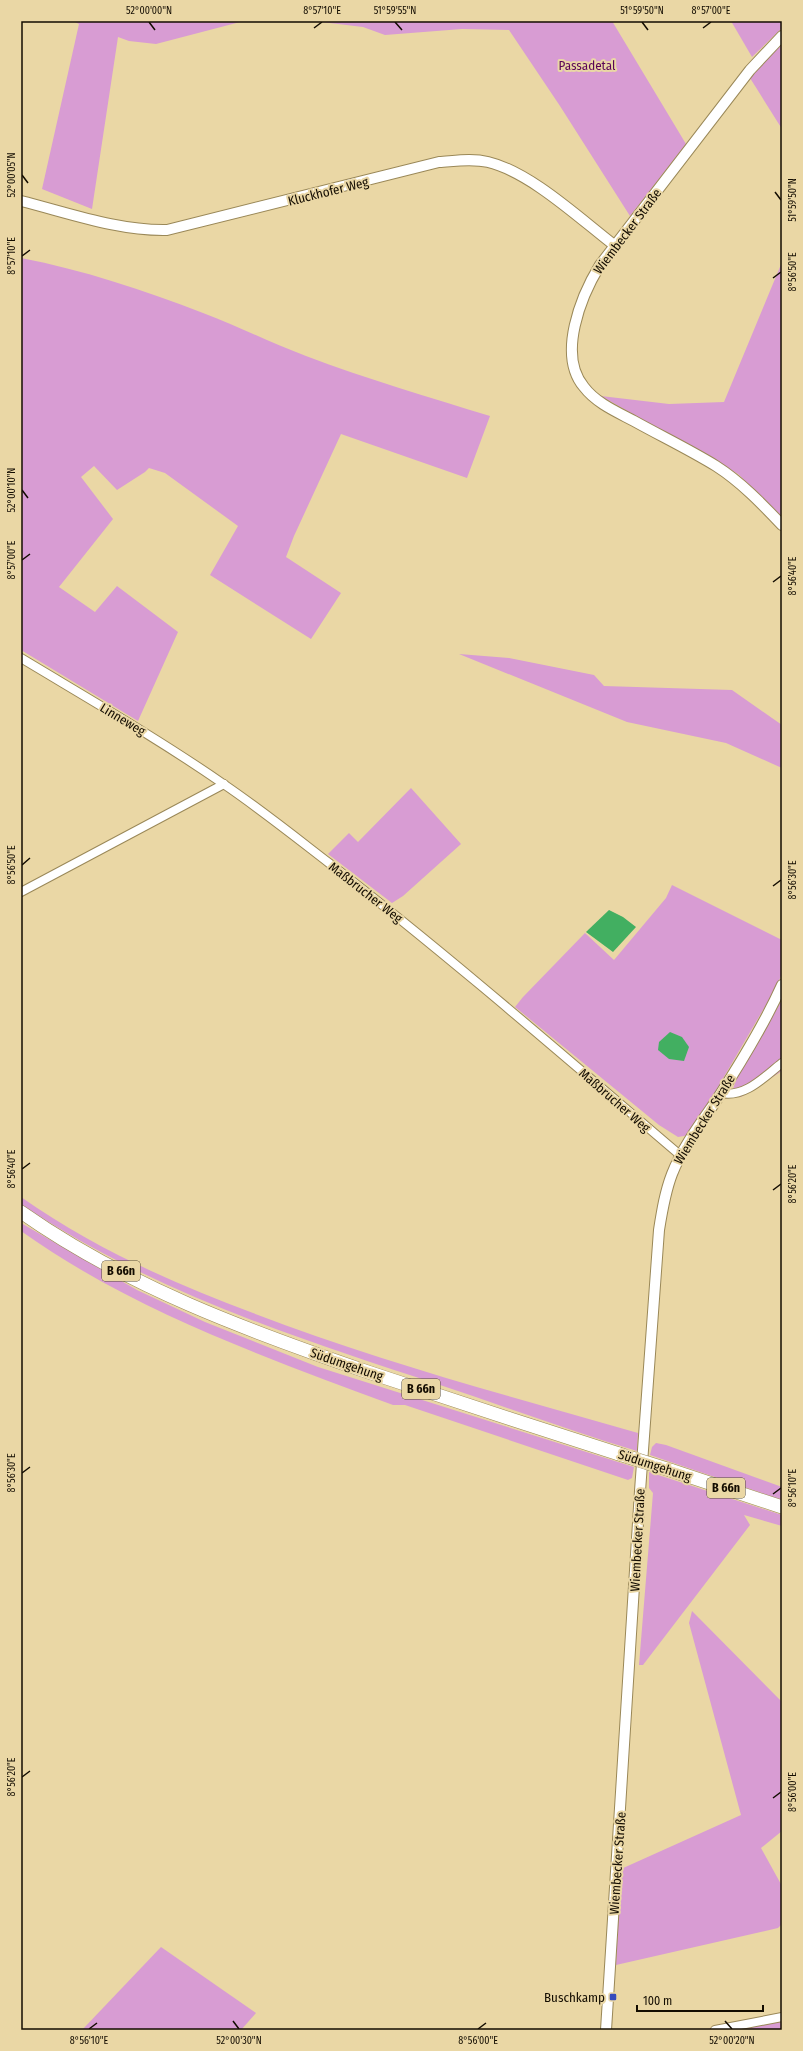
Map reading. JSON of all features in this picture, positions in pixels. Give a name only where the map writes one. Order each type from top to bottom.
[{"type":"main road","name":"Südumgehung","points":[[21,1212],[94,1257],[152,1288],[225,1320],[303,1350],[782,1507]]},
{"type":"street","name":"Wiembecker Straße","points":[[782,36],[750,70],[614,245],[593,276],[578,313],[573,337],[572,352],[573,365],[579,380],[588,392],[602,403],[728,474],[763,504],[782,525]]},
{"type":"street","name":"Kluckhofer Weg","points":[[21,201],[124,227],[146,230],[167,230],[439,162],[463,160],[488,162],[519,174],[614,245]]},
{"type":"street","name":"Linneweg","points":[[21,658],[141,730],[224,784]]},
{"type":"street","points":[[21,892],[224,784]]},
{"type":"street","name":"Maßbrucher Weg","points":[[224,784],[393,912],[680,1155]]},
{"type":"street","name":"Wiembecker Straße","points":[[606,2030],[659,1230],[667,1186],[680,1155],[721,1093],[761,1026],[782,985]]},
{"type":"street","points":[[721,1093],[730,1095],[743,1092],[782,1063]]},
{"type":"street","points":[[715,2030],[782,2017]]},
{"type":"green space","points":[[73,21],[244,21],[156,44],[129,41],[118,37],[92,209],[42,189],[79,24]]},
{"type":"green space","name":"Passadetal","points":[[313,21],[612,21],[686,144],[630,216],[560,106],[509,30],[462,29],[385,35],[363,27]]},
{"type":"green space","points":[[731,21],[782,21],[782,28],[752,57]]},
{"type":"green space","points":[[782,42],[782,129],[750,78]]},
{"type":"green space","points":[[21,258],[67,268],[136,289],[216,318],[293,351],[329,364],[398,388],[490,416],[467,478],[341,434],[294,536],[286,557],[341,593],[311,639],[210,575],[238,526],[165,473],[149,468],[117,490],[94,466],[81,477],[113,519],[59,587],[95,612],[117,586],[178,632],[138,721],[21,650]]},
{"type":"green space","points":[[782,262],[782,517],[738,474],[601,396],[669,404],[724,402]]},
{"type":"green space","points":[[459,654],[509,658],[594,675],[604,686],[732,690],[782,725],[782,768],[726,743],[627,722]]},
{"type":"green space","points":[[411,788],[461,844],[403,896],[392,903],[328,854],[349,833],[358,842]]},
{"type":"green space","points":[[672,885],[782,940],[782,973],[777,986],[690,1135],[678,1137],[659,1125],[515,1007],[585,933],[614,960],[666,898]]},
{"type":"green space","points":[[782,1000],[782,1071],[741,1097],[732,1092],[738,1074]]},
{"type":"green space","points":[[21,1197],[48,1215],[104,1248],[193,1289],[348,1347],[492,1391],[638,1433],[637,1451],[332,1349],[224,1309],[171,1287],[70,1235],[21,1204]]},
{"type":"green space","points":[[21,1223],[137,1290],[205,1322],[318,1367],[634,1467],[632,1478],[628,1480],[405,1405],[393,1405],[297,1369],[201,1330],[154,1309],[108,1285],[64,1259],[21,1231]]},
{"type":"green space","points":[[656,1443],[666,1445],[782,1487],[782,1500],[650,1455],[652,1447]]},
{"type":"green space","points":[[649,1472],[782,1515],[782,1526],[744,1515],[750,1525],[643,1665],[639,1665],[653,1493],[649,1488]]},
{"type":"green space","points":[[692,1611],[782,1702],[782,1831],[761,1848],[782,1886],[782,1924],[778,1928],[616,1965],[621,1869],[741,1815],[689,1623]]},
{"type":"green space","points":[[161,1947],[256,2013],[241,2030],[82,2030]]},
{"type":"green space","points":[[782,2015],[782,2030],[703,2030],[708,2029]]},
{"type":"shaded area","points":[[609,910],[623,917],[636,927],[613,952],[586,932]]},
{"type":"shaded area","points":[[670,1032],[682,1037],[689,1047],[684,1061],[669,1059],[658,1050],[659,1042]]},
{"type":"place","name":"Buschkamp","points":[[613,1997]]}]
